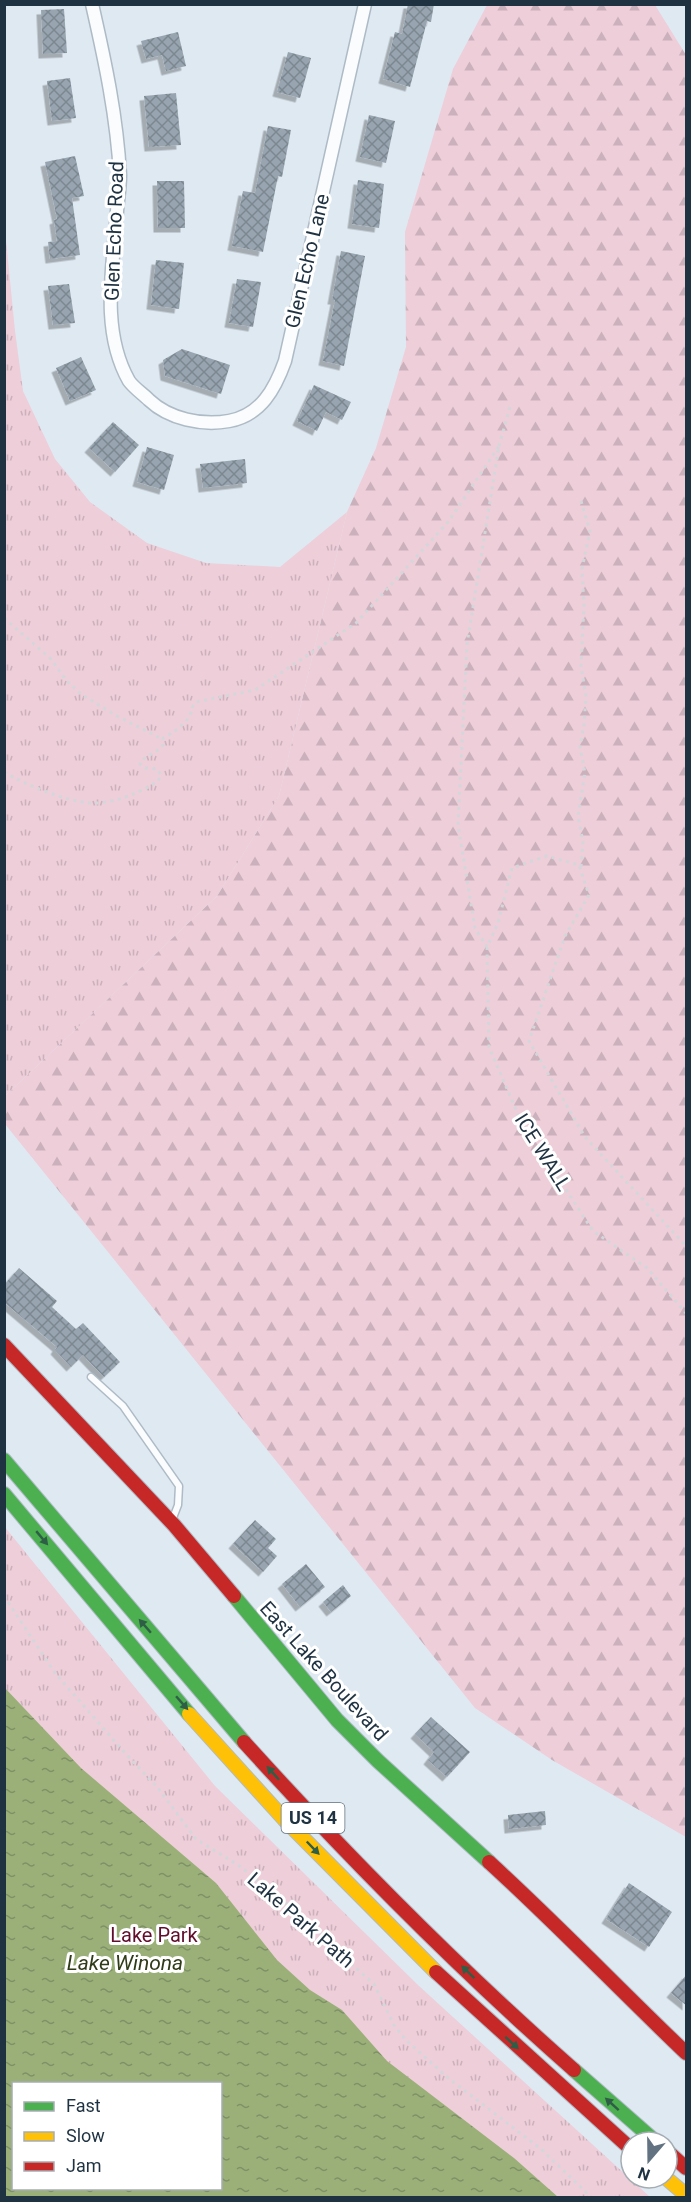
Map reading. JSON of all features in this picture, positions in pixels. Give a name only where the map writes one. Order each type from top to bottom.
[{"type":"main road","name":"East Lake Boulevard","points":[[4,1345],[174,1525],[276,1651],[337,1720],[378,1761],[537,1906],[608,1979],[687,2053]]},
{"type":"main road","name":"US 14","points":[[4,1460],[232,1728],[324,1829],[474,1977],[642,2130]]},
{"type":"main road","name":"US 14","points":[[4,1494],[148,1664],[284,1818],[472,2006],[619,2138]]},
{"type":"street","name":"Glen Echo Road","points":[[92,4],[110,84],[120,177],[110,305],[116,351],[130,383],[158,409]]},
{"type":"street","name":"Glen Echo Lane","points":[[158,409],[183,419],[205,423],[229,421],[245,416],[258,408],[279,378],[285,361],[365,4]]},
{"type":"lane","points":[[91,1377],[123,1406],[179,1486],[178,1505],[173,1514],[174,1525]]},
{"type":"path","points":[[487,947],[475,928],[458,825],[467,645],[500,446],[510,407]]},
{"type":"path","points":[[162,739],[171,735],[190,716],[191,706],[196,702],[255,690],[356,623],[449,521],[500,446]]},
{"type":"path","points":[[581,501],[590,531],[582,569],[584,622],[581,666],[586,696],[584,725],[579,747],[585,773],[578,816],[583,842],[581,869]]},
{"type":"path","points":[[4,618],[51,659],[66,680],[81,694],[115,715],[162,739]]},
{"type":"path","points":[[4,772],[66,797],[92,803],[106,801],[120,798],[158,781],[162,775],[157,769],[145,768],[140,764],[143,758],[159,751],[163,745],[162,739]]},
{"type":"path","points":[[487,947],[498,923],[512,868],[547,856],[579,865],[589,895],[566,936],[530,1041],[585,1137],[687,1246]]},
{"type":"path","name":"ICE WALL","points":[[487,947],[489,1047],[520,1119],[593,1231],[647,1268],[687,1313]]},
{"type":"path","name":"Lake Park Path","points":[[4,1596],[56,1673],[125,1754],[158,1788],[196,1839],[241,1867],[310,1923],[374,1984],[394,2025],[405,2039],[447,2077],[541,2149],[592,2198]]},
{"type":"green space","points":[[487,5],[655,5],[686,55],[686,1837],[552,1760],[475,1708],[5,1124],[5,1096],[217,896],[279,796],[347,512],[376,448],[406,347],[405,232],[453,69]]},
{"type":"green space","points":[[4,220],[23,391],[55,459],[90,502],[147,543],[206,563],[280,567],[347,512],[279,796],[217,896],[5,1096]]},
{"type":"green space","name":"Lake Winona","points":[[4,1526],[215,1786],[419,1986],[619,2169],[619,2190],[642,2190],[650,2197],[5,2197]]},
{"type":"water","name":"Lake Winona","points":[[4,1687],[81,1768],[216,1883],[277,1960],[310,1990],[342,2010],[387,2061],[514,2158],[558,2197],[5,2197]]},
{"type":"building","points":[[408,4],[434,4],[431,22],[427,21],[410,87],[383,79],[395,32],[402,34]]},
{"type":"building","points":[[64,9],[67,53],[43,54],[41,10]]},
{"type":"building","points":[[178,32],[186,66],[166,71],[162,55],[146,59],[141,41]]},
{"type":"building","points":[[288,52],[311,58],[300,98],[277,92]]},
{"type":"building","points":[[70,78],[76,118],[52,121],[47,81]]},
{"type":"building","points":[[176,93],[181,145],[149,147],[144,96]]},
{"type":"building","points":[[369,115],[395,121],[386,163],[360,157]]},
{"type":"building","points":[[268,126],[291,130],[282,177],[278,176],[263,252],[232,246],[243,191],[255,193]]},
{"type":"building","points":[[75,156],[84,196],[72,198],[80,255],[50,259],[48,242],[57,241],[54,220],[57,219],[45,162]]},
{"type":"building","points":[[358,180],[384,184],[379,228],[352,224]]},
{"type":"building","points":[[157,181],[184,181],[185,228],[158,228]]},
{"type":"building","points":[[341,251],[365,256],[344,366],[323,361],[335,300],[332,300]]},
{"type":"building","points":[[156,260],[184,263],[179,309],[151,305]]},
{"type":"building","points":[[237,279],[261,282],[253,327],[229,323]]},
{"type":"building","points":[[69,284],[75,323],[53,325],[48,286]]},
{"type":"building","points":[[182,349],[230,365],[221,394],[165,376],[163,360]]},
{"type":"building","points":[[81,357],[96,390],[70,401],[56,368]]},
{"type":"building","points":[[314,385],[351,402],[342,420],[326,412],[317,431],[297,421]]},
{"type":"building","points":[[113,422],[139,445],[115,472],[89,448]]},
{"type":"building","points":[[147,447],[174,455],[164,490],[137,482]]},
{"type":"building","points":[[245,459],[247,483],[203,488],[200,464]]},
{"type":"building","points":[[19,1268],[57,1301],[52,1307],[76,1329],[83,1323],[120,1362],[104,1377],[83,1355],[71,1367],[55,1350],[57,1347],[4,1302],[4,1285]]},
{"type":"building","points":[[255,1520],[276,1539],[268,1548],[277,1556],[263,1572],[233,1544]]},
{"type":"building","points":[[306,1564],[325,1587],[300,1607],[282,1584]]},
{"type":"building","points":[[343,1585],[351,1596],[331,1612],[323,1602]]},
{"type":"building","points":[[431,1717],[470,1752],[447,1777],[428,1760],[434,1752],[415,1734]]},
{"type":"building","points":[[545,1811],[546,1825],[509,1829],[508,1815]]},
{"type":"building","points":[[629,1883],[672,1912],[649,1947],[606,1919]]},
{"type":"building","points":[[687,1974],[687,2006],[671,1993]]},
{"type":"traffic: fast","points":[[4,1460],[244,1742]]},
{"type":"traffic: fast","points":[[4,1494],[189,1714]]},
{"type":"traffic: fast","points":[[234,1596],[337,1720],[378,1761],[489,1862]]},
{"type":"traffic: fast","points":[[574,2070],[642,2130]]},
{"type":"traffic: slow","points":[[189,1714],[284,1819],[436,1972]]},
{"type":"traffic: slow","points":[[679,2189],[686,2195]]},
{"type":"traffic: jam","points":[[4,1345],[174,1525],[234,1596]]},
{"type":"traffic: jam","points":[[244,1742],[404,1910],[574,2070]]},
{"type":"traffic: jam","points":[[489,1862],[686,2053]]},
{"type":"traffic: jam","points":[[436,1972],[619,2138]]},
{"type":"traffic: jam","points":[[679,2162],[686,2168]]},
{"type":"park label","name":"Lake Park","points":[[154,1935]]}]
